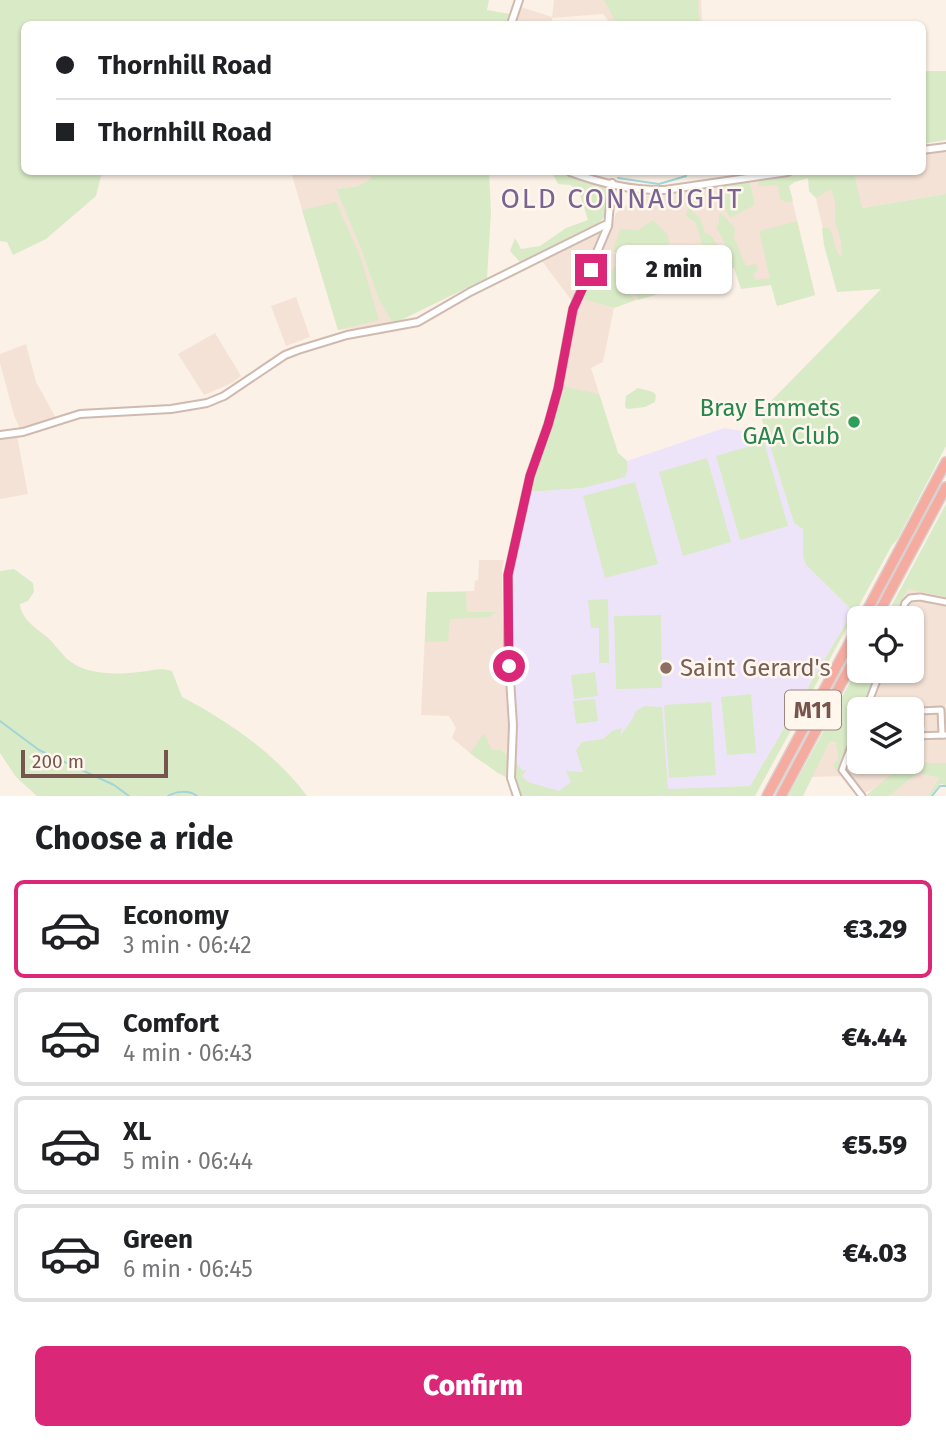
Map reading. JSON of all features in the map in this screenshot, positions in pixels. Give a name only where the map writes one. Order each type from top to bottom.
[{"type":"highway","points":[[869,606],[946,462]]},
{"type":"highway","points":[[882,606],[946,487]]},
{"type":"highway","name":"M11","points":[[767,796],[847,647]]},
{"type":"highway","name":"M11","points":[[781,796],[847,672]]},
{"type":"street","points":[[512,21],[519,0]]},
{"type":"street","points":[[926,149],[946,146]]},
{"type":"street","points":[[581,175],[647,190],[766,175]]},
{"type":"street","points":[[517,796],[511,778],[513,725],[508,648],[508,575],[530,476],[558,389],[573,309],[608,226],[612,183]]},
{"type":"street","points":[[0,435],[23,432],[80,414],[171,409],[207,403],[225,396],[285,355],[347,335],[418,321],[470,292],[605,225],[608,226]]},
{"type":"street","points":[[905,606],[908,600],[915,596],[946,601]]},
{"type":"street","points":[[924,711],[941,710],[944,718],[944,735],[924,736]]},
{"type":"street","points":[[847,759],[842,770],[862,796]]},
{"type":"shaded area","points":[[554,0],[701,0],[702,21],[609,21],[603,14],[552,18],[552,21],[512,21],[518,6],[552,17]]},
{"type":"shaded area","points":[[946,150],[946,194],[862,208],[870,261],[832,269],[811,175],[926,175],[926,152]]},
{"type":"shaded area","points":[[292,175],[371,175],[371,178],[358,186],[336,189],[378,298],[393,324],[338,330]]},
{"type":"shaded area","points":[[786,175],[815,295],[777,306],[771,282],[745,288],[737,264],[689,285],[636,300],[612,277],[595,270],[616,213],[632,201],[644,196],[721,185],[723,205],[755,205],[750,181]]},
{"type":"shaded area","points":[[600,230],[602,233],[590,266],[571,300],[542,261]]},
{"type":"shaded area","points":[[296,297],[310,337],[286,346],[271,306]]},
{"type":"shaded area","points":[[582,299],[614,308],[603,362],[591,368],[618,453],[627,461],[544,444],[557,405],[574,317]]},
{"type":"shaded area","points":[[215,333],[241,376],[232,383],[204,395],[178,354]]},
{"type":"shaded area","points":[[26,344],[36,382],[56,418],[21,431],[14,415],[0,354]]},
{"type":"shaded area","name":"Saint Gerard's","points":[[724,428],[767,435],[794,523],[803,529],[803,556],[806,565],[848,606],[847,621],[750,786],[522,796],[515,779],[510,579],[528,492],[583,488],[628,469],[627,461]]},
{"type":"shaded area","points":[[17,436],[28,494],[0,499],[0,438]]},
{"type":"shaded area","points":[[946,521],[946,763],[924,763],[924,697],[866,697],[871,683],[924,683],[924,606],[899,606]]},
{"type":"shaded area","points":[[479,560],[504,560],[503,635],[508,778],[476,758],[452,738],[456,728],[449,716],[421,715],[427,592],[474,591],[475,581],[478,580]]},
{"type":"shaded area","points":[[830,741],[846,748],[847,745],[847,774],[893,774],[859,796],[843,776],[812,777]]},
{"type":"shaded area","points":[[917,774],[939,778],[928,796],[889,796]]},
{"type":"green space","points":[[0,0],[489,0],[487,10],[510,14],[507,21],[21,21],[21,175],[101,175],[96,196],[46,239],[13,255],[7,242],[0,241]]},
{"type":"green space","points":[[604,0],[698,0],[699,21],[615,21]]},
{"type":"green space","points":[[926,71],[946,71],[946,140],[926,143]]},
{"type":"green space","points":[[371,175],[489,175],[491,212],[487,278],[393,324],[378,298],[336,189],[358,186],[371,178]]},
{"type":"green space","points":[[554,175],[572,175],[605,187],[609,201],[607,210],[600,222],[520,262],[510,251],[515,238],[521,249],[540,246],[566,228],[588,220],[580,195],[571,185],[558,184]]},
{"type":"green space","name":"Bray Emmets GAA Club","points":[[784,175],[855,175],[862,208],[946,194],[946,446],[859,606],[848,606],[806,565],[803,556],[803,529],[794,523],[759,410],[881,289],[837,292],[822,228],[829,228],[841,257],[841,241],[835,222],[835,201],[831,189],[816,198],[809,191],[808,178],[789,186],[793,201],[785,202],[780,199],[779,187],[759,186],[757,179]]},
{"type":"green space","points":[[750,181],[755,205],[730,218],[723,205],[721,186]]},
{"type":"green space","points":[[701,187],[701,199],[692,205],[692,211],[700,218],[705,233],[712,236],[717,245],[721,245],[724,259],[727,258],[724,242],[716,229],[721,213],[735,228],[734,238],[746,266],[756,264],[758,269],[753,275],[756,280],[770,278],[759,231],[797,221],[815,295],[777,306],[771,285],[741,289],[734,268],[705,280],[703,284],[689,283],[688,262],[691,260],[713,269],[703,250],[695,222],[686,216],[688,208],[685,200],[696,188]]},
{"type":"green space","points":[[336,202],[360,256],[379,320],[338,330],[302,210]]},
{"type":"green space","points":[[653,220],[668,235],[671,265],[678,288],[638,300],[632,282],[621,285],[636,300],[614,308],[582,299],[595,270],[606,274],[628,258],[613,251],[620,229],[638,230]]},
{"type":"green space","points":[[561,386],[599,394],[618,453],[627,461],[625,477],[583,488],[528,492]]},
{"type":"green space","points":[[638,388],[653,392],[656,395],[655,402],[645,407],[628,409],[625,407],[626,396]]},
{"type":"green space","points":[[764,442],[788,526],[740,540],[716,456]]},
{"type":"green space","points":[[707,458],[731,542],[683,556],[659,472]]},
{"type":"green space","points":[[635,482],[658,564],[605,578],[583,496]]},
{"type":"green space","points":[[946,504],[946,597],[908,589],[899,606],[891,606]]},
{"type":"green space","points":[[14,569],[33,583],[34,592],[28,601],[20,604],[23,614],[73,664],[91,671],[111,673],[160,669],[172,671],[182,697],[250,740],[281,766],[307,796],[37,796],[16,777],[0,753],[0,571]]},
{"type":"green space","points":[[427,592],[466,592],[467,612],[496,612],[489,617],[450,619],[448,641],[425,642]]},
{"type":"green space","points":[[608,599],[609,663],[599,663],[599,628],[591,628],[588,600]]},
{"type":"green space","points":[[661,615],[662,688],[616,689],[614,616]]},
{"type":"green space","name":"Bray Emmets GAA Club","points":[[847,621],[847,627],[755,796],[522,796],[515,779],[515,762],[523,771],[527,769],[522,776],[528,782],[559,791],[571,782],[566,771],[583,772],[576,750],[582,742],[603,739],[612,731],[622,728],[620,736],[635,712],[644,706],[662,707],[668,789],[750,786]]},
{"type":"green space","points":[[595,672],[598,696],[574,699],[571,675]]},
{"type":"green space","points":[[850,683],[871,683],[866,697],[847,697],[847,746],[837,772],[833,765],[839,759],[836,743],[830,741],[803,796],[788,796]]},
{"type":"green space","points":[[751,694],[756,753],[727,755],[721,697]]},
{"type":"green space","points":[[595,699],[598,721],[576,724],[573,701]]},
{"type":"green space","points":[[711,702],[716,775],[669,778],[664,705]]},
{"type":"green space","points":[[484,733],[492,750],[501,750],[507,756],[508,778],[470,753]]},
{"type":"green space","points":[[924,763],[946,763],[946,785],[940,784],[931,796],[928,796],[939,778],[922,774]]},
{"type":"green space","points":[[892,774],[917,774],[889,796],[865,796]]},
{"type":"waterway","points":[[618,178],[659,184],[686,176]]},
{"type":"waterway","points":[[0,721],[39,750],[114,785],[129,796]]},
{"type":"waterway","points":[[932,796],[940,786],[946,786]]},
{"type":"waterway","points":[[168,796],[182,792],[197,796]]},
{"type":"place","name":"Bray Emmets GAA Club","points":[[854,422]]},
{"type":"place","name":"Saint Gerard's","points":[[666,668]]},
{"type":"district","name":"OLD CONNAUGHT","points":[[622,198]]},
{"type":"route","points":[[509,666],[508,575],[530,476],[558,389],[573,309],[591,270]]}]
